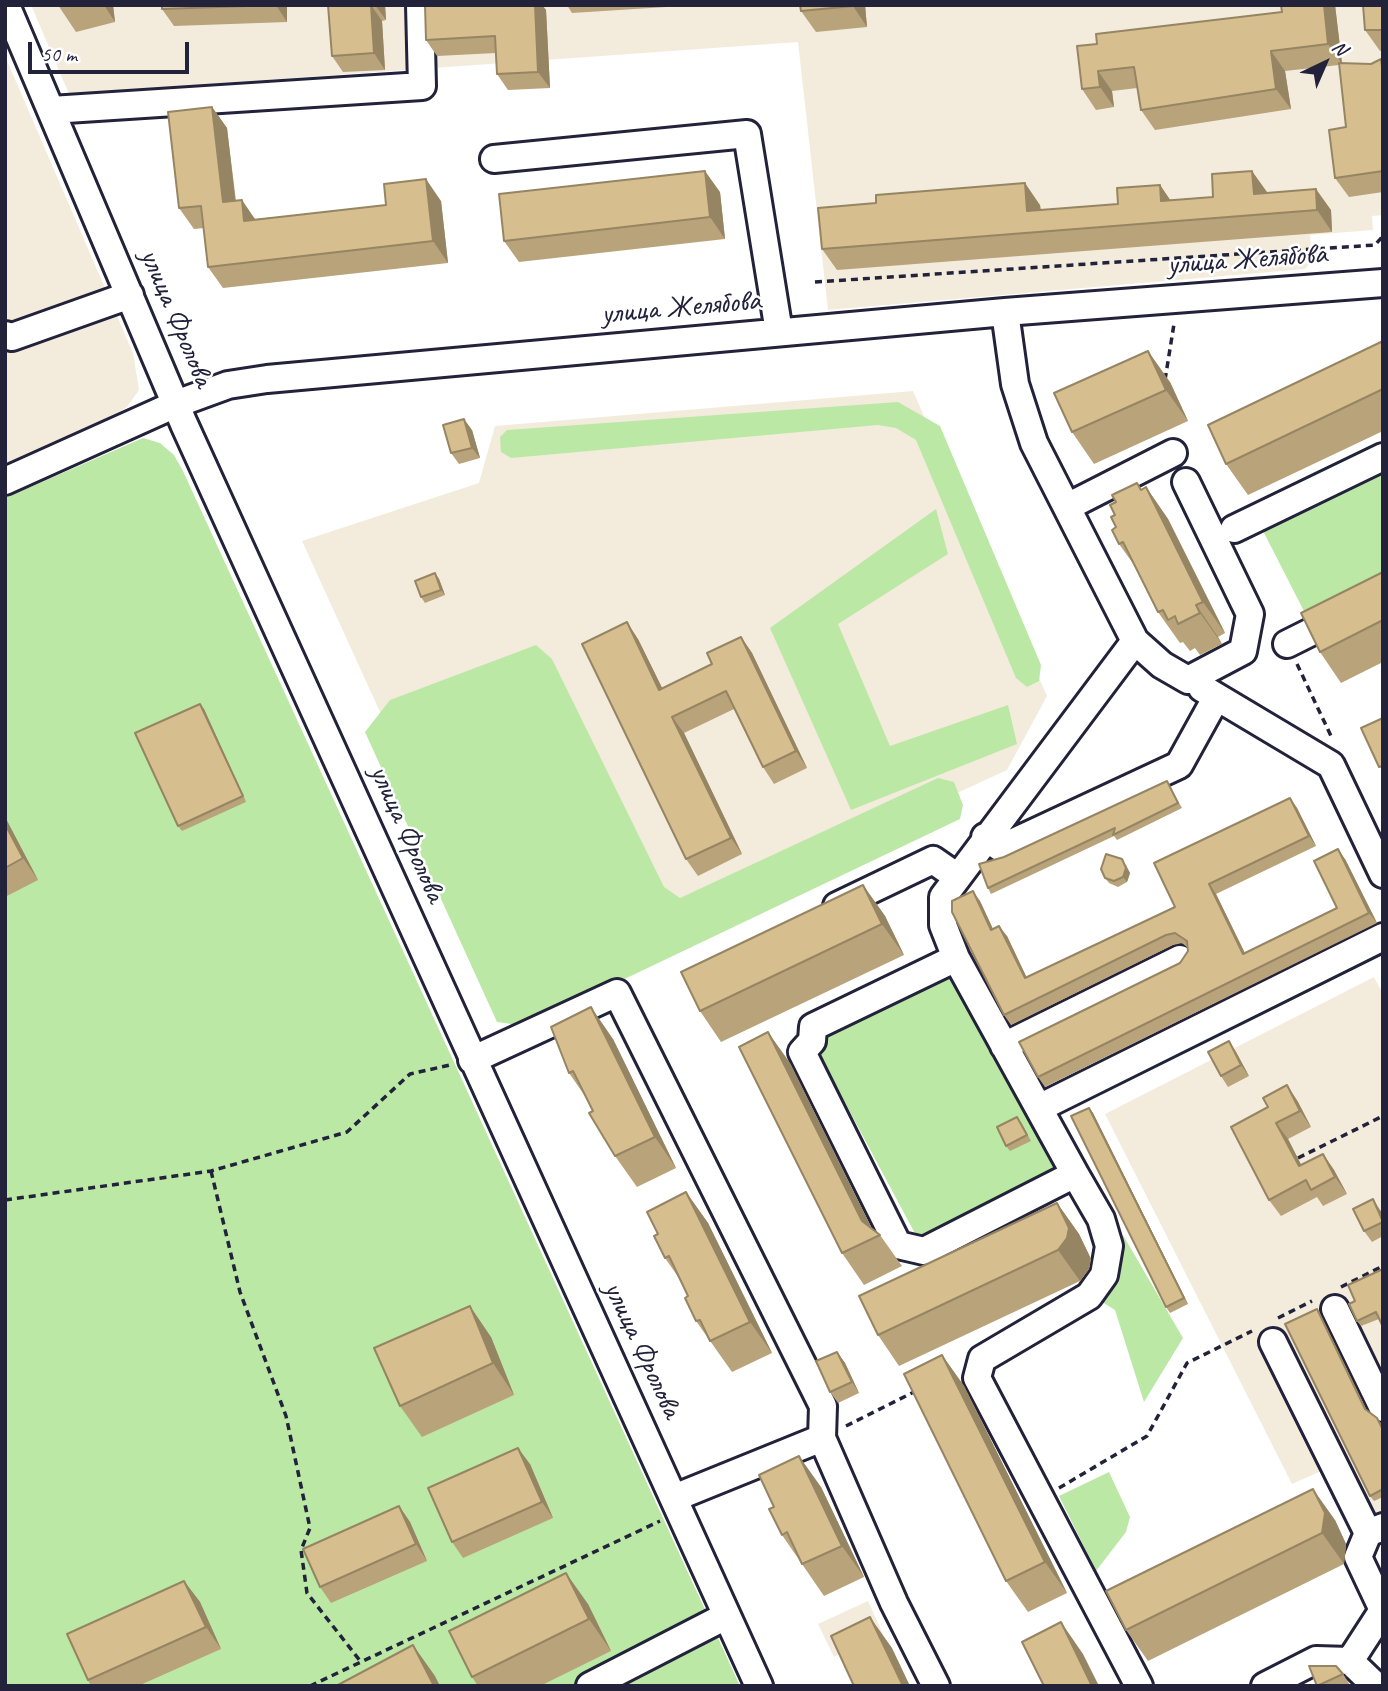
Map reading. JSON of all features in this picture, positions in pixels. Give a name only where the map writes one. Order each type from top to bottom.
[{"type":"street","name":"улица Фролова","points":[[6,5],[176,404],[472,1060],[759,1686]]},
{"type":"street","points":[[51,110],[422,86],[420,5]]},
{"type":"street","points":[[494,159],[747,134],[779,332]]},
{"type":"street","name":"улица Желябова","points":[[5,481],[176,404],[228,385],[267,379],[1004,312],[1383,283]]},
{"type":"street","points":[[5,335],[12,337],[130,295]]},
{"type":"street","points":[[1004,312],[1022,412],[1135,640],[1162,665],[1331,765],[1383,874]]},
{"type":"street","points":[[1067,507],[1173,453]]},
{"type":"street","points":[[1234,529],[1383,457]]},
{"type":"street","points":[[1186,482],[1250,614],[1243,651],[1188,680]]},
{"type":"street","points":[[1287,643],[1383,596]]},
{"type":"street","points":[[1135,640],[956,876],[943,897],[943,925],[956,958],[1101,1219],[1109,1246],[1104,1275],[1089,1296],[982,1359],[978,1378],[1139,1686]]},
{"type":"street","points":[[985,837],[1001,848],[1179,765],[1216,698]]},
{"type":"street","points":[[811,918],[933,860],[956,876]]},
{"type":"street","points":[[1039,1108],[1383,937]]},
{"type":"street","points":[[956,958],[813,1027],[812,1041],[802,1052],[898,1245],[924,1251],[1075,1174]]},
{"type":"street","points":[[1004,1046],[1180,959]]},
{"type":"street","points":[[472,1060],[617,993],[823,1406],[822,1438],[894,1603],[936,1686]]},
{"type":"street","points":[[1330,1298],[1383,1408]]},
{"type":"street","points":[[1269,1330],[1376,1530],[1358,1557],[1382,1610],[1350,1661]]},
{"type":"street","points":[[677,1505],[822,1438]]},
{"type":"street","points":[[590,1686],[726,1616]]},
{"type":"street","points":[[1265,1686],[1316,1660],[1350,1661],[1376,1686]]},
{"type":"path","points":[[815,282],[1375,245],[1383,236]]},
{"type":"path","points":[[1164,385],[1174,324]]},
{"type":"path","points":[[1287,643],[1335,745]]},
{"type":"path","points":[[5,1200],[211,1171],[347,1132],[410,1074],[472,1060]]},
{"type":"path","points":[[1298,1158],[1383,1116]]},
{"type":"path","points":[[211,1171],[240,1292],[286,1416],[310,1528],[301,1550],[307,1593],[361,1662]]},
{"type":"path","points":[[1041,1499],[1147,1436],[1187,1363],[1269,1330],[1383,1266]]},
{"type":"path","points":[[822,1438],[920,1389]]},
{"type":"path","points":[[310,1686],[677,1505]]},
{"type":"shaded area","points":[[31,5],[1383,5],[1383,215],[1372,216],[1373,230],[1310,235],[1312,261],[1305,269],[828,310],[798,42],[69,94]]},
{"type":"shaded area","points":[[5,56],[133,353],[139,390],[127,407],[113,416],[5,465]]},
{"type":"shaded area","points":[[913,391],[1047,696],[1007,770],[511,999],[302,541],[479,483],[495,426]]},
{"type":"shaded area","points":[[1374,977],[1383,994],[1383,1533],[1330,1467],[1292,1484],[1105,1114]]},
{"type":"shaded area","points":[[868,1601],[883,1634],[834,1657],[818,1624]]},
{"type":"green space","points":[[898,402],[940,426],[1041,665],[1039,681],[1027,687],[1016,678],[916,440],[896,428],[878,425],[511,458],[501,452],[500,437],[507,430]]},
{"type":"green space","points":[[143,438],[160,443],[174,455],[183,471],[740,1686],[5,1686],[5,498]]},
{"type":"green space","points":[[1383,465],[1383,580],[1307,617],[1261,527]]},
{"type":"green space","points":[[936,509],[948,554],[838,624],[890,746],[1008,705],[1017,744],[851,810],[770,628]]},
{"type":"green space","points":[[536,645],[552,659],[664,887],[680,898],[938,778],[954,782],[963,805],[960,819],[526,1026],[497,1022],[365,732],[390,700]]},
{"type":"green space","points":[[950,968],[1057,1168],[919,1241],[812,1041]]},
{"type":"green space","points":[[1123,1235],[1183,1338],[1144,1402],[1115,1310],[1099,1300]]},
{"type":"green space","points":[[1109,1472],[1130,1517],[1126,1532],[1096,1571],[1059,1496]]},
{"type":"building","points":[[162,5],[276,5],[162,9]]},
{"type":"building","points":[[328,5],[371,5],[374,53],[332,56]]},
{"type":"building","points":[[425,5],[535,5],[538,72],[497,74],[495,36],[426,40]]},
{"type":"building","points":[[800,5],[852,5],[853,6],[801,11]]},
{"type":"building","points":[[1281,5],[1324,5],[1328,44],[1271,51],[1276,89],[1141,110],[1134,67],[1098,71],[1100,87],[1082,89],[1077,46],[1097,44],[1096,34],[1282,12]]},
{"type":"building","points":[[1363,5],[1383,5],[1383,30],[1365,30]]},
{"type":"building","points":[[1381,59],[1383,171],[1335,178],[1329,130],[1346,127],[1339,63],[1371,64]]},
{"type":"building","points":[[212,107],[223,202],[242,200],[244,221],[386,205],[384,184],[426,179],[433,241],[208,267],[201,206],[179,208],[168,112]]},
{"type":"building","points":[[705,171],[710,217],[504,241],[499,194]]},
{"type":"building","points":[[1252,171],[1254,194],[1316,189],[1317,210],[822,249],[818,208],[876,203],[876,195],[1025,183],[1027,211],[1118,204],[1117,188],[1160,185],[1161,201],[1213,197],[1212,174]]},
{"type":"building","points":[[1383,341],[1383,389],[1226,464],[1208,425]]},
{"type":"building","points":[[1148,351],[1166,390],[1072,432],[1054,393]]},
{"type":"building","points":[[464,419],[472,448],[451,453],[443,425]]},
{"type":"building","points":[[1137,483],[1141,490],[1146,487],[1203,602],[1196,605],[1200,613],[1178,624],[1175,616],[1168,620],[1163,610],[1158,612],[1123,542],[1119,544],[1112,530],[1116,527],[1111,517],[1115,515],[1110,505],[1116,502],[1112,495]]},
{"type":"building","points":[[1383,572],[1383,620],[1320,652],[1301,613]]},
{"type":"building","points":[[435,573],[441,590],[421,597],[415,581]]},
{"type":"building","points":[[627,622],[659,690],[712,664],[707,653],[741,637],[796,751],[763,767],[726,691],[672,717],[731,838],[686,859],[582,644]]},
{"type":"building","points":[[200,704],[243,796],[178,826],[135,733]]},
{"type":"building","points":[[1383,718],[1383,766],[1379,767],[1361,728]]},
{"type":"building","points":[[1167,781],[1178,803],[1113,835],[1115,828],[988,888],[979,864],[1004,857]]},
{"type":"building","points":[[1290,798],[1309,836],[1209,884],[1243,954],[1337,908],[1314,861],[1338,849],[1369,913],[1038,1077],[1019,1042],[1180,963],[1188,951],[1187,941],[1175,933],[1166,935],[1004,1015],[952,912],[952,901],[973,891],[991,930],[999,926],[1025,978],[1175,907],[1154,863]]},
{"type":"building","points":[[5,824],[23,858],[5,868]]},
{"type":"building","points":[[1106,854],[1122,859],[1126,868],[1123,877],[1114,881],[1105,878],[1101,869]]},
{"type":"building","points":[[863,885],[882,924],[700,1011],[681,972]]},
{"type":"building","points":[[591,1007],[655,1137],[615,1156],[589,1113],[593,1111],[573,1071],[569,1073],[551,1027]]},
{"type":"building","points":[[768,1032],[862,1221],[880,1235],[842,1253],[739,1047]]},
{"type":"building","points":[[1229,1041],[1241,1065],[1221,1076],[1208,1052]]},
{"type":"building","points":[[1287,1085],[1300,1111],[1276,1123],[1299,1166],[1323,1154],[1335,1177],[1311,1190],[1306,1180],[1269,1200],[1231,1127],[1268,1107],[1263,1098]]},
{"type":"building","points":[[1089,1108],[1184,1298],[1166,1307],[1071,1116]]},
{"type":"building","points":[[1017,1117],[1027,1135],[1006,1146],[997,1127]]},
{"type":"building","points":[[686,1192],[750,1322],[710,1341],[700,1320],[696,1321],[685,1298],[688,1296],[669,1256],[665,1258],[654,1236],[658,1234],[647,1212]]},
{"type":"building","points":[[1373,1199],[1383,1222],[1364,1231],[1353,1209]]},
{"type":"building","points":[[1057,1203],[1069,1228],[1067,1238],[1058,1250],[878,1335],[859,1296]]},
{"type":"building","points":[[1383,1269],[1383,1327],[1376,1312],[1357,1321],[1349,1304],[1355,1301],[1348,1285]]},
{"type":"building","points":[[470,1306],[493,1363],[400,1406],[374,1348]]},
{"type":"building","points":[[1317,1309],[1365,1409],[1377,1418],[1383,1430],[1383,1489],[1370,1496],[1285,1324]]},
{"type":"building","points":[[837,1352],[852,1382],[830,1392],[816,1361]]},
{"type":"building","points":[[942,1355],[1045,1562],[1006,1581],[904,1374]]},
{"type":"building","points":[[518,1448],[542,1502],[452,1542],[428,1488]]},
{"type":"building","points":[[799,1456],[842,1546],[802,1564],[787,1532],[782,1535],[769,1509],[774,1507],[759,1475]]},
{"type":"building","points":[[1313,1489],[1325,1513],[1322,1533],[1126,1630],[1106,1591]]},
{"type":"building","points":[[399,1506],[416,1544],[320,1587],[303,1549]]},
{"type":"building","points":[[566,1573],[589,1619],[472,1677],[449,1631]]},
{"type":"building","points":[[184,1581],[206,1627],[88,1680],[67,1634]]},
{"type":"building","points":[[870,1617],[903,1686],[854,1686],[831,1636]]},
{"type":"building","points":[[1061,1622],[1092,1686],[1044,1686],[1022,1642]]},
{"type":"building","points":[[413,1645],[434,1686],[336,1686]]},
{"type":"building","points":[[1309,1666],[1336,1666],[1343,1674],[1317,1686]]}]
